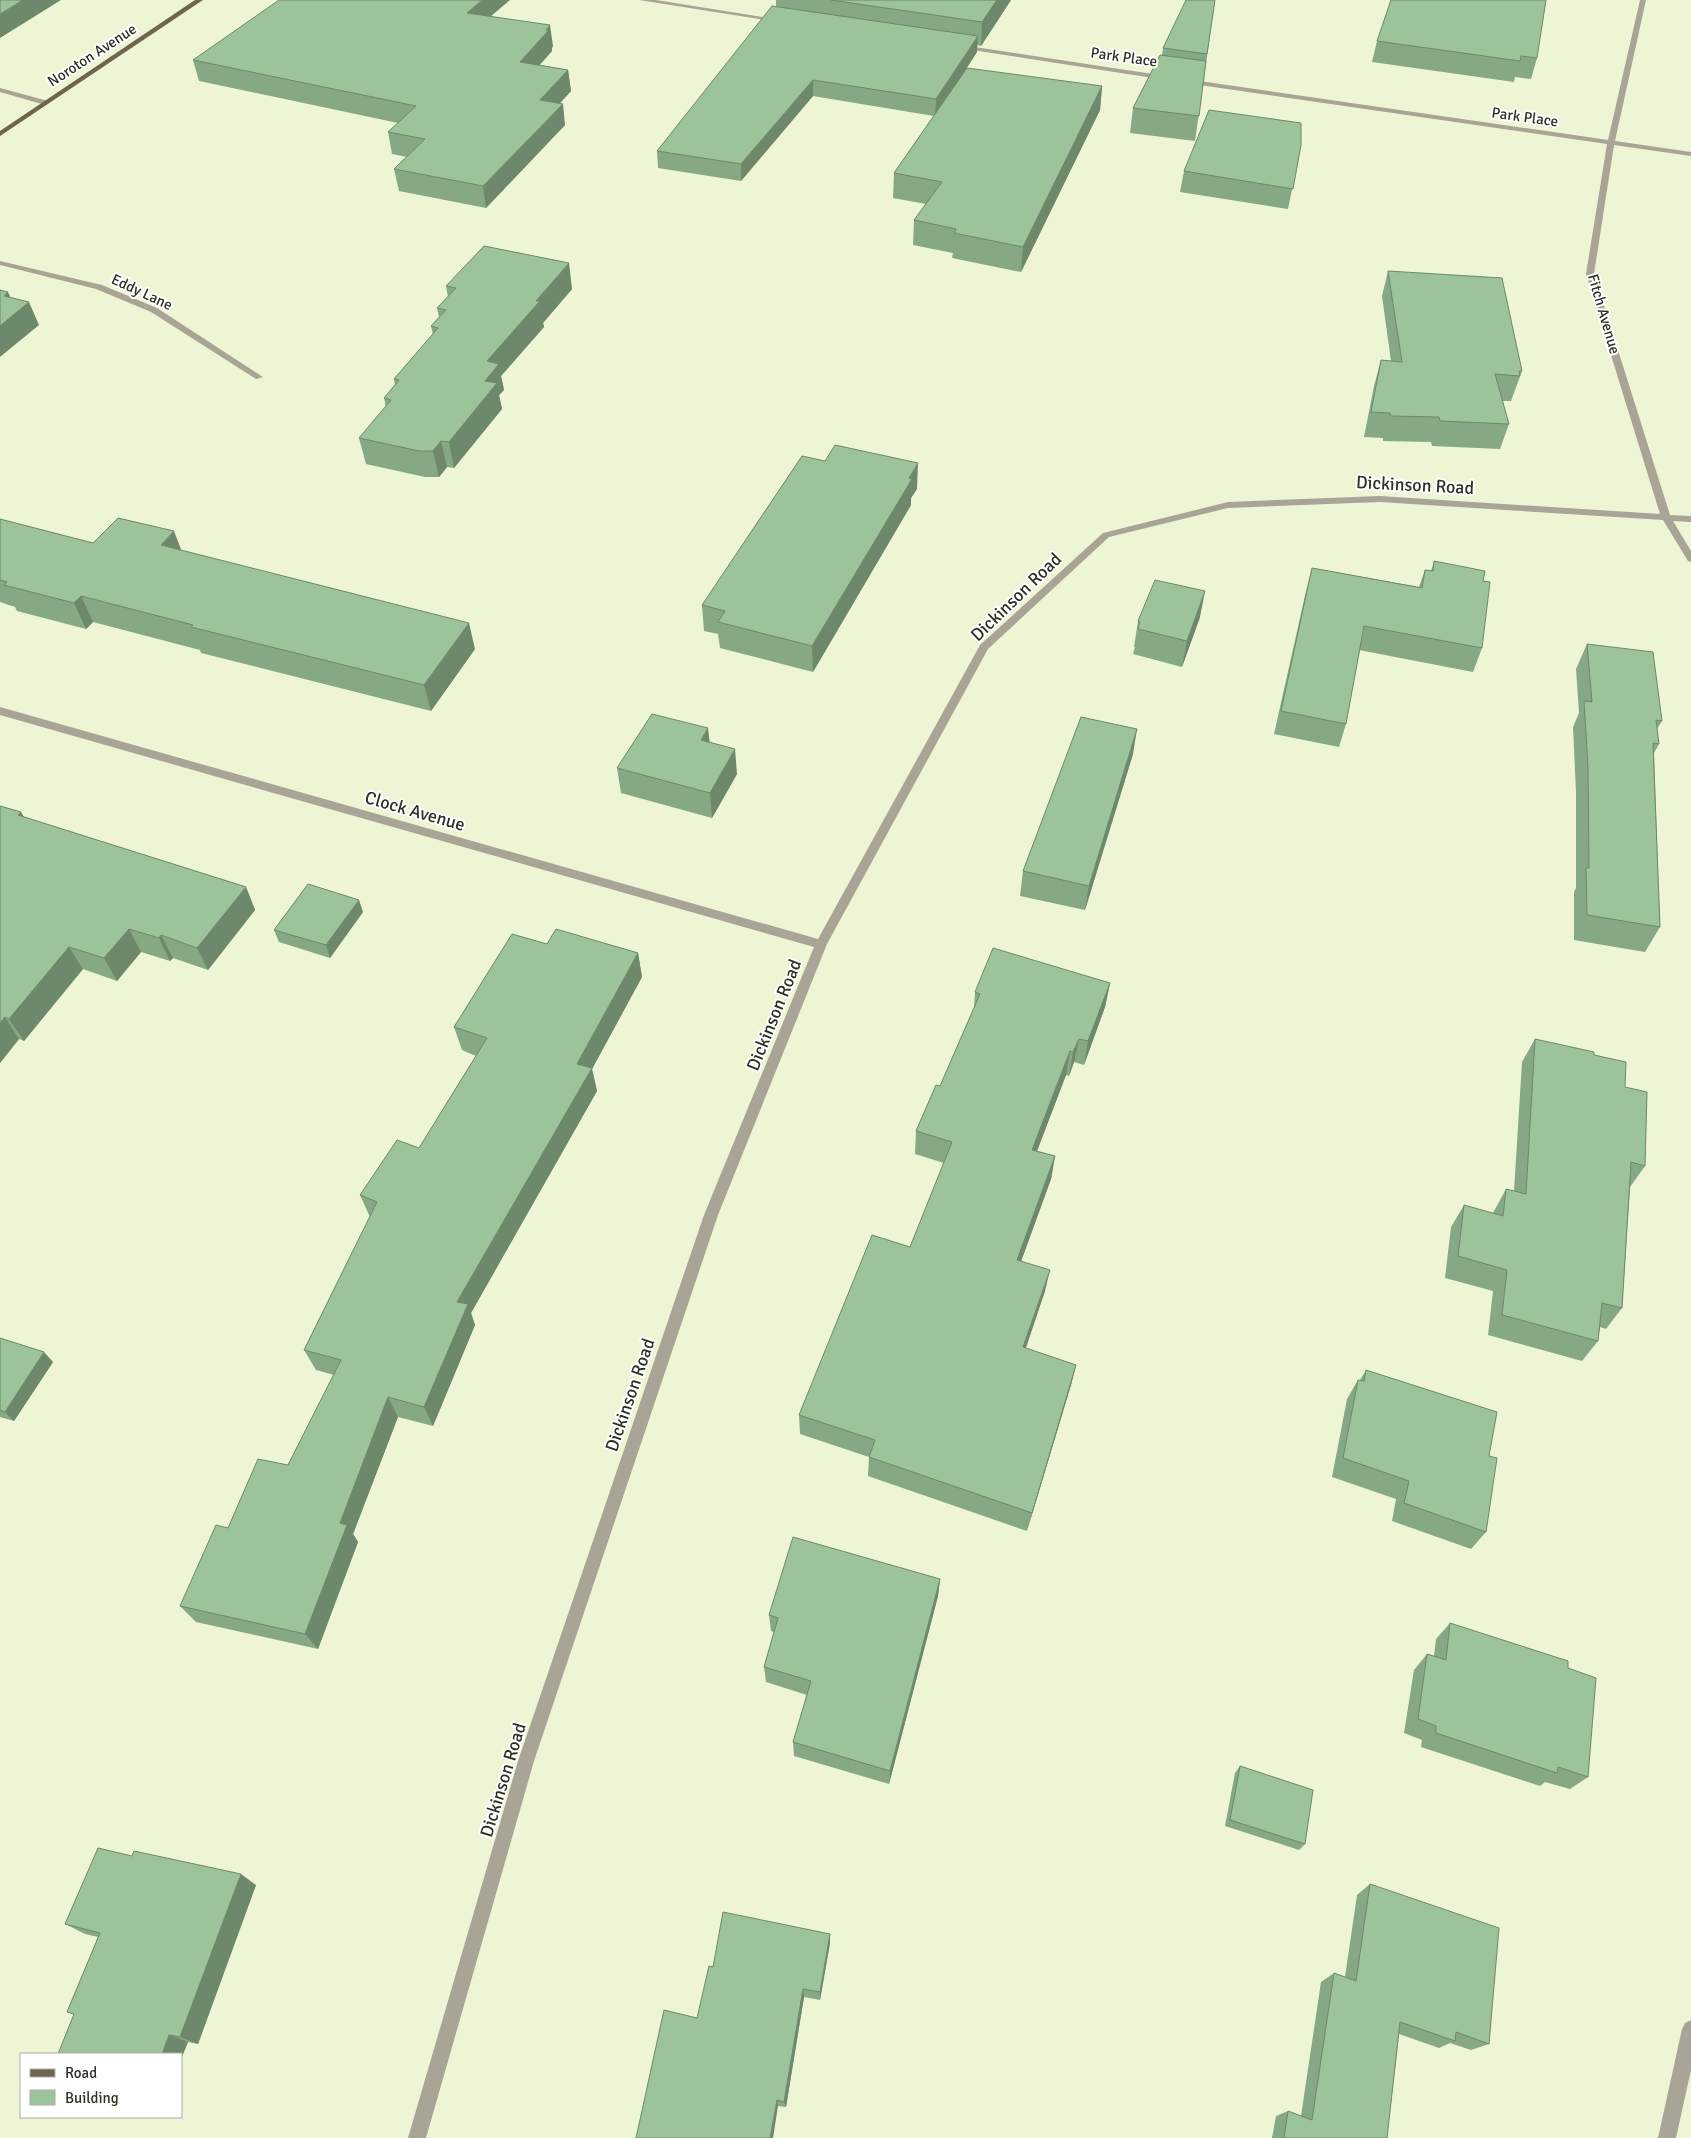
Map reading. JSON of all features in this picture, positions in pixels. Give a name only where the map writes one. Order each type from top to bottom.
[{"type":"main road","name":"Noroton Avenue","points":[[0,134],[200,0]]},
{"type":"street","points":[[642,0],[787,22]]},
{"type":"street","name":"Fitch Avenue","points":[[1643,0],[1611,143],[1590,274],[1666,517],[1691,559]]},
{"type":"street","name":"Park Place","points":[[953,46],[1691,154]]},
{"type":"street","points":[[0,90],[45,103]]},
{"type":"street","name":"Eddy Lane","points":[[0,263],[98,287],[154,310],[259,377]]},
{"type":"street","name":"Dickinson Road","points":[[417,2138],[526,1761],[711,1215],[821,944],[984,647],[1106,535],[1228,505],[1380,499],[1620,516],[1691,519]]},
{"type":"street","name":"Clock Avenue","points":[[0,711],[821,944]]},
{"type":"street","points":[[1667,2138],[1691,2029]]},
{"type":"building","points":[[0,0],[23,0],[0,14]]},
{"type":"building","points":[[279,0],[482,0],[467,13],[550,25],[546,30],[549,30],[520,62],[568,70],[540,100],[563,104],[483,186],[394,169],[425,139],[388,132],[416,106],[193,60]]},
{"type":"building","points":[[831,0],[997,0],[982,22]]},
{"type":"building","points":[[1186,0],[1215,0],[1207,54],[1163,48]]},
{"type":"building","points":[[1391,0],[1546,0],[1537,58],[1521,56],[1520,61],[1377,41]]},
{"type":"building","points":[[772,6],[978,36],[936,99],[813,80],[741,164],[657,151]]},
{"type":"building","points":[[1160,55],[1206,61],[1199,116],[1133,108]]},
{"type":"building","points":[[967,68],[1102,86],[1023,247],[954,233],[956,229],[914,220],[942,182],[894,173]]},
{"type":"building","points":[[1209,110],[1301,123],[1301,145],[1293,189],[1184,171]]},
{"type":"building","points":[[484,246],[569,263],[536,301],[540,301],[487,361],[499,364],[485,381],[497,383],[449,442],[441,441],[433,451],[419,451],[359,438],[391,400],[384,398],[399,380],[394,379],[438,328],[431,326],[446,310],[437,308],[456,288],[446,286]]},
{"type":"building","points":[[1388,271],[1502,278],[1522,371],[1519,371],[1520,376],[1495,374],[1509,424],[1440,421],[1439,417],[1391,416],[1390,413],[1371,412],[1381,360],[1402,362]]},
{"type":"building","points":[[0,290],[8,292],[4,296],[29,302],[0,326]]},
{"type":"building","points":[[835,445],[918,463],[909,478],[912,479],[812,646],[718,622],[725,611],[702,605],[802,456],[825,461]]},
{"type":"building","points":[[118,518],[174,531],[161,545],[469,623],[424,685],[191,627],[193,625],[81,596],[74,603],[4,585],[7,582],[0,580],[0,519],[93,543]]},
{"type":"building","points":[[1434,561],[1485,571],[1483,581],[1490,582],[1482,648],[1364,626],[1346,724],[1281,711],[1312,568],[1422,588],[1425,570],[1433,571]]},
{"type":"building","points":[[1155,580],[1205,591],[1187,641],[1138,629],[1140,622],[1138,621]]},
{"type":"building","points":[[1587,644],[1653,652],[1662,721],[1656,720],[1659,744],[1653,743],[1660,927],[1587,915],[1586,868],[1589,868],[1588,767],[1584,701],[1592,702]]},
{"type":"building","points":[[652,714],[708,728],[701,740],[735,749],[710,793],[617,768]]},
{"type":"building","points":[[1081,717],[1137,729],[1089,886],[1023,871]]},
{"type":"building","points":[[0,806],[21,812],[18,815],[246,887],[197,948],[161,935],[159,938],[129,929],[104,958],[69,947],[9,1019],[5,1017],[0,1023]]},
{"type":"building","points":[[308,884],[359,900],[326,945],[274,930]]},
{"type":"building","points":[[556,929],[638,953],[577,1064],[592,1068],[457,1302],[468,1304],[424,1407],[388,1397],[340,1523],[347,1525],[305,1634],[180,1606],[216,1525],[228,1528],[258,1459],[288,1465],[341,1360],[304,1350],[377,1202],[360,1195],[397,1140],[419,1148],[487,1038],[454,1027],[512,934],[547,944]]},
{"type":"building","points":[[993,948],[1110,983],[1088,1041],[1079,1039],[1073,1052],[1070,1051],[1032,1150],[1055,1156],[1017,1260],[1050,1270],[1023,1347],[1076,1365],[1032,1513],[869,1457],[875,1440],[799,1415],[872,1235],[910,1247],[952,1142],[916,1131],[936,1085],[940,1086],[980,994],[975,992]]},
{"type":"building","points":[[1535,1039],[1594,1052],[1594,1055],[1626,1062],[1625,1087],[1647,1092],[1645,1166],[1631,1162],[1622,1308],[1602,1303],[1598,1341],[1502,1315],[1507,1270],[1458,1256],[1464,1205],[1503,1216],[1506,1189],[1526,1194]]},
{"type":"building","points":[[0,1338],[44,1352],[5,1412],[0,1410]]},
{"type":"building","points":[[1366,1370],[1497,1412],[1489,1456],[1497,1458],[1486,1532],[1404,1503],[1409,1481],[1343,1458],[1358,1380],[1364,1381]]},
{"type":"building","points":[[793,1537],[940,1579],[890,1771],[793,1742],[811,1681],[764,1667],[778,1618],[769,1615]]},
{"type":"building","points":[[1450,1623],[1568,1661],[1568,1668],[1596,1678],[1588,1777],[1558,1767],[1557,1773],[1436,1733],[1436,1726],[1418,1719],[1427,1654],[1446,1660]]},
{"type":"building","points":[[1240,1766],[1313,1790],[1305,1844],[1230,1820]]},
{"type":"building","points":[[98,1848],[132,1856],[134,1851],[241,1874],[180,2037],[169,2035],[162,2053],[58,2053],[74,2014],[67,2012],[100,1933],[65,1924]]},
{"type":"building","points":[[1370,1884],[1499,1928],[1489,2044],[1456,2032],[1455,2041],[1400,2022],[1387,2138],[1284,2138],[1288,2111],[1312,2120],[1334,1973],[1356,1981]]},
{"type":"building","points":[[723,1912],[830,1934],[820,1992],[803,1989],[784,2102],[777,2100],[770,2138],[636,2138],[664,2010],[697,2018],[709,1966],[713,1967]]}]
